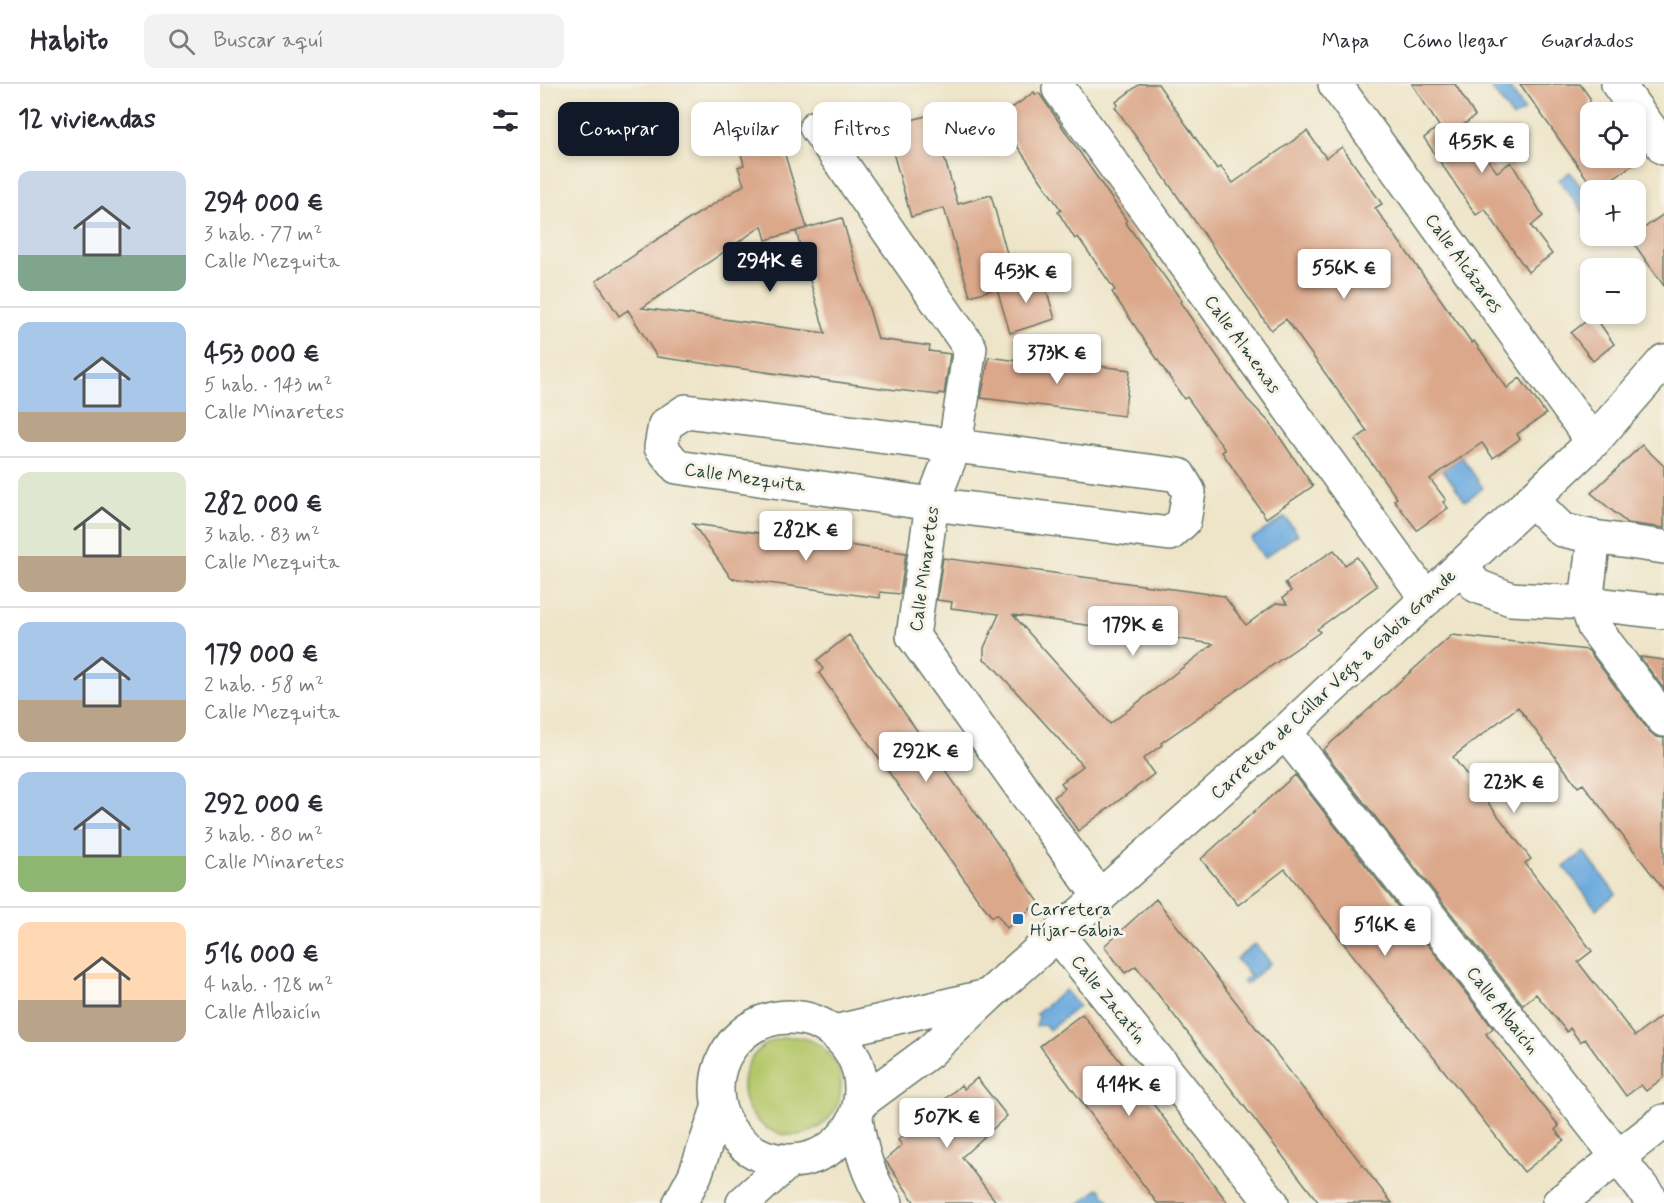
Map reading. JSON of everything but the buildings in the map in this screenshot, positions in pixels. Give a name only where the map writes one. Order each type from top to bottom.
[{"type":"street","name":"Calle Alcázares","points":[[1335,84],[1593,442]]},
{"type":"street","points":[[1618,84],[1664,148]]},
{"type":"street","name":"Calle Almenas","points":[[1059,89],[1427,599]]},
{"type":"street","name":"Calle Minaretes","points":[[836,156],[970,348],[955,445],[932,504],[913,636],[1100,897]]},
{"type":"street","name":"Carretera de Cúllar Vega a Gabia Grande","points":[[858,1111],[929,1052],[989,995],[1285,732],[1593,442],[1664,361]]},
{"type":"street","name":"Calle Mezquita","points":[[686,411],[955,445],[1179,475],[1189,492],[1184,521],[1170,534],[932,504],[677,467],[661,447],[665,424],[686,411]]},
{"type":"street","points":[[1532,500],[1562,530],[1664,547]]},
{"type":"street","points":[[1594,537],[1586,603],[1594,627],[1664,720]]},
{"type":"street","points":[[1460,566],[1477,586],[1511,599],[1586,603],[1664,612]]},
{"type":"street","name":"Calle Albaicín","points":[[1285,732],[1654,1203]]},
{"type":"street","name":"Calle Zacatín","points":[[1058,935],[1272,1203]]},
{"type":"street","name":"Carretera de Cúllar Vega a Gabia Grande","points":[[834,1032],[989,995]]},
{"type":"street","points":[[778,1017],[798,1017],[817,1022],[834,1032],[851,1051],[860,1075],[858,1111],[864,1159],[881,1196],[845,1170],[828,1164],[764,1158],[743,1146],[728,1128],[719,1106],[716,1086],[720,1067],[729,1048],[742,1034],[758,1023],[778,1017]]},
{"type":"street","points":[[680,1203],[695,1175],[719,1106]]},
{"type":"street","points":[[743,1203],[796,1161],[826,1152],[844,1137],[858,1111]]},
{"type":"street","points":[[1560,1203],[1664,1121]]},
{"type":"green space","points":[[792,1037],[811,1041],[826,1052],[837,1067],[841,1086],[837,1105],[826,1120],[811,1131],[792,1135],[773,1131],[758,1120],[747,1105],[743,1086],[747,1067],[758,1052],[773,1041]]},
{"type":"water","points":[[1507,84],[1525,110],[1513,118],[1489,85]]},
{"type":"water","points":[[1570,172],[1580,186],[1580,208],[1559,180]]},
{"type":"water","points":[[1462,457],[1483,488],[1465,501],[1443,470]]},
{"type":"water","points":[[1285,517],[1298,534],[1264,558],[1251,539]]},
{"type":"water","points":[[1584,852],[1616,894],[1596,909],[1564,867]]},
{"type":"water","points":[[1255,944],[1271,963],[1246,985],[1243,981],[1250,975],[1236,959]]},
{"type":"water","points":[[1065,990],[1079,1006],[1049,1030],[1045,1025],[1036,1026],[1039,1017],[1036,1014]]},
{"type":"water","points":[[1099,1188],[1111,1203],[1080,1203]]},
{"type":"place","name":"Carretera Híjar-Gabia","points":[[1018,919]]}]
